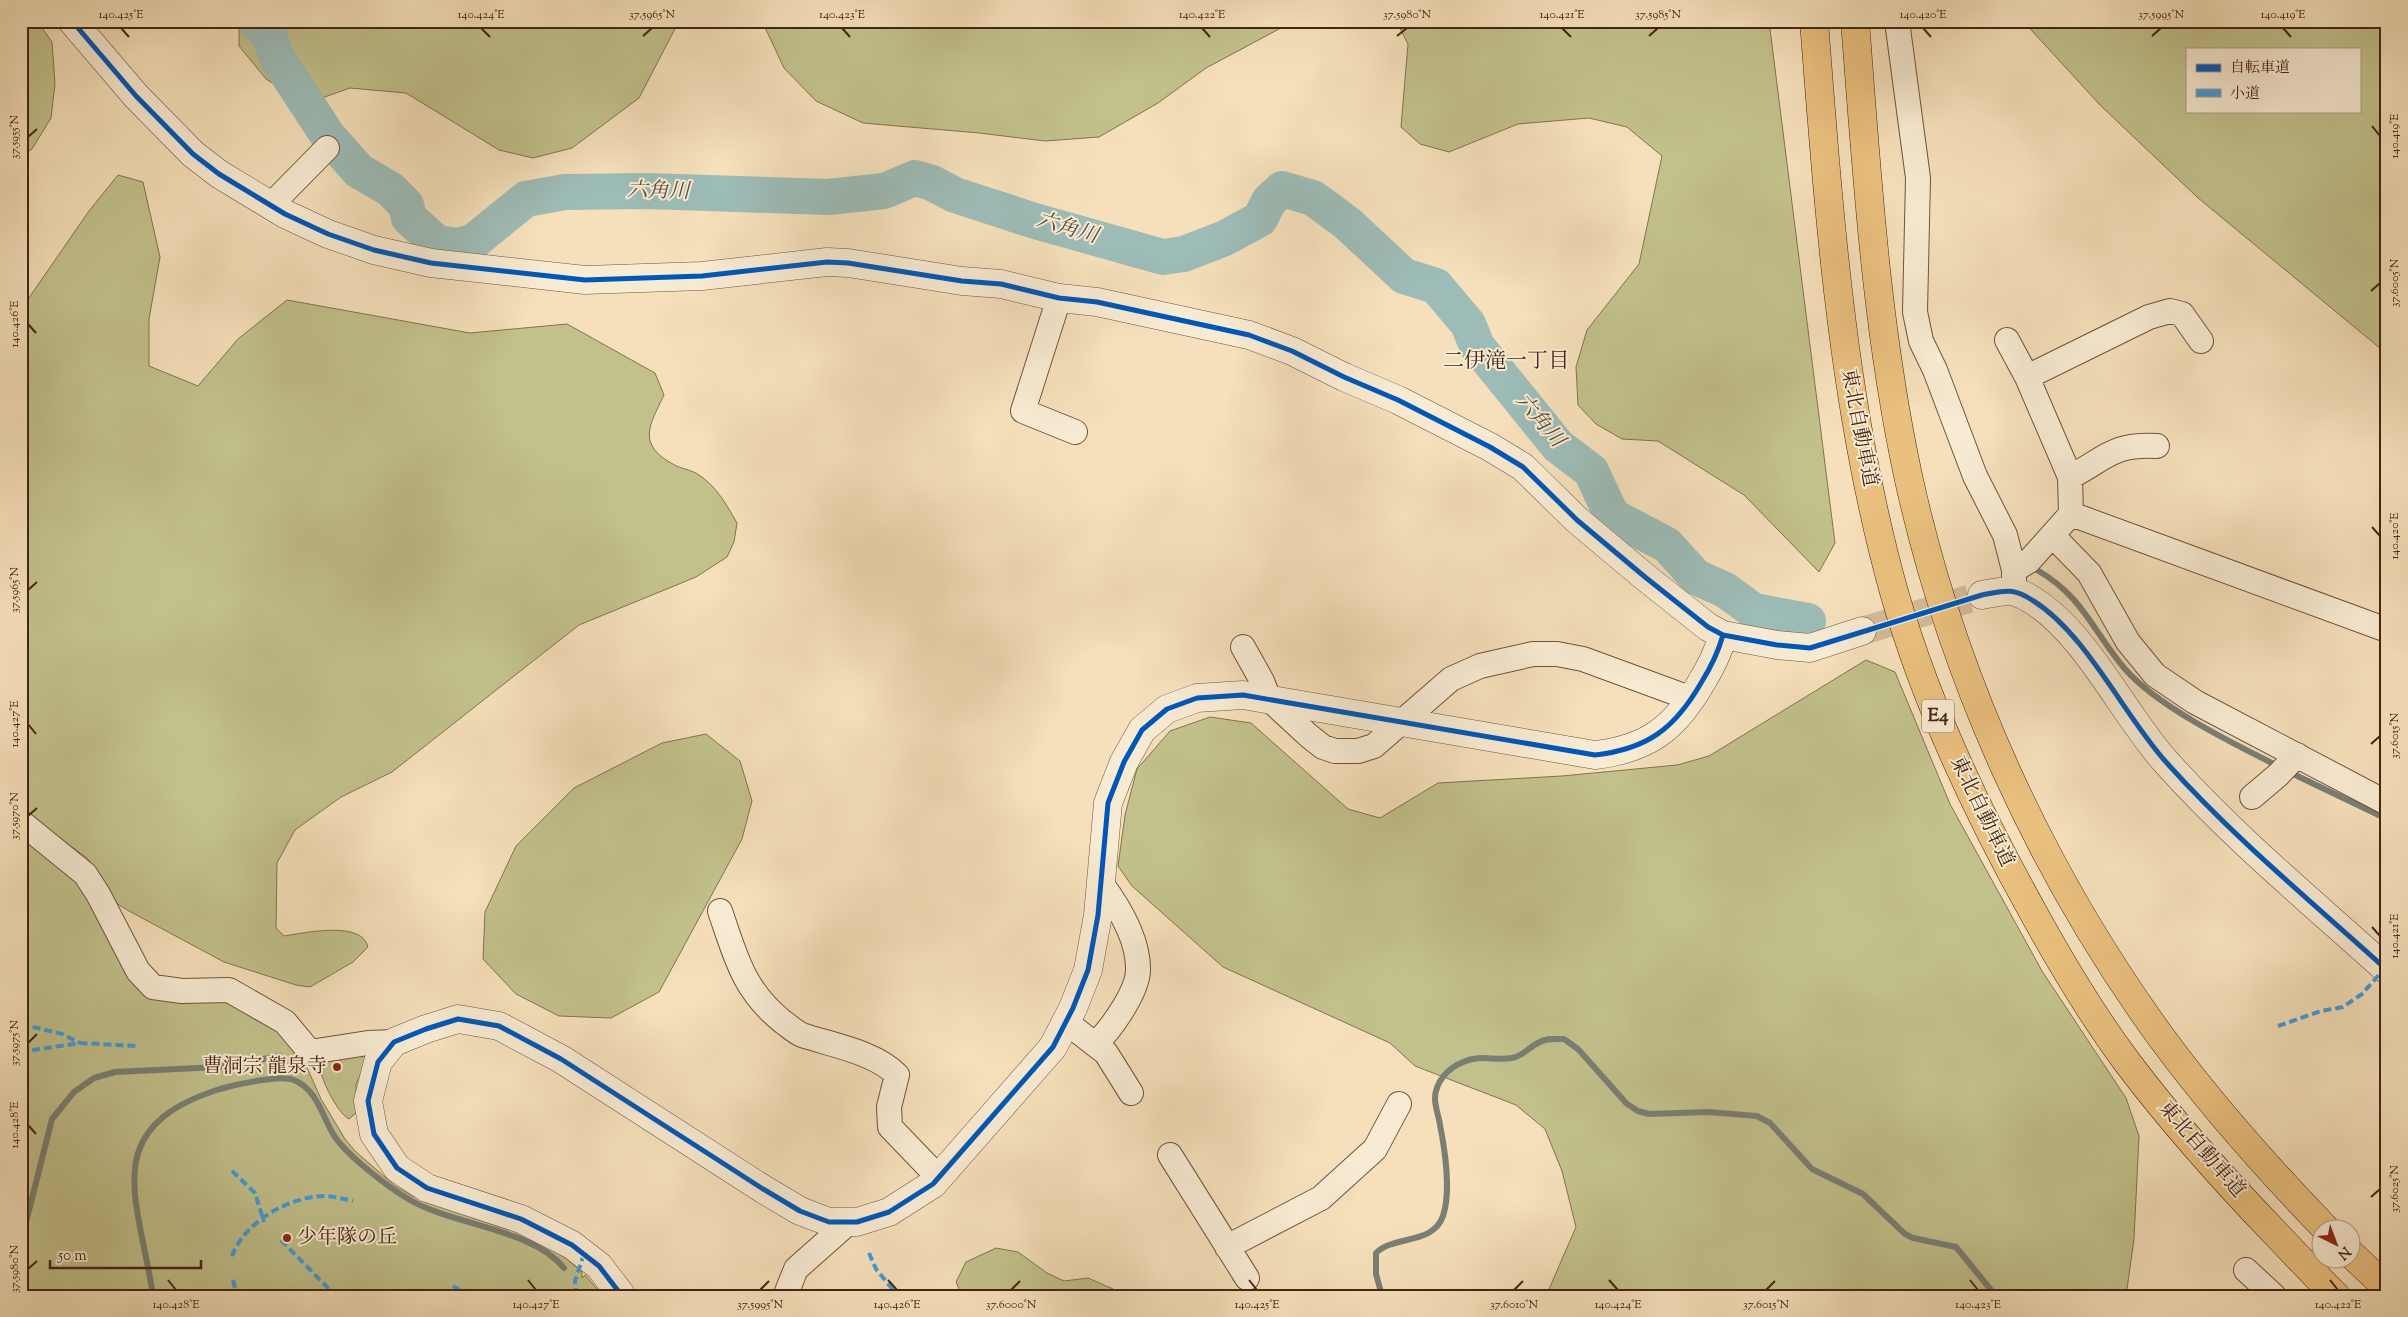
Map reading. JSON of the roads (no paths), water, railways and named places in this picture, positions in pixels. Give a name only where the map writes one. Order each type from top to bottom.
[{"type":"highway","name":"東北自動車道","points":[[1814,21],[1831,245],[1847,370],[1869,490],[1894,592],[1924,682],[1956,763],[2002,857],[2063,966],[2125,1059],[2191,1142],[2246,1203],[2336,1296]]},
{"type":"highway","name":"東北自動車道","points":[[1855,21],[1872,235],[1887,358],[1909,479],[1934,578],[1963,666],[1995,745],[2038,835],[2098,942],[2161,1037],[2276,1178],[2317,1220]]},
{"type":"highway","points":[[2360,1262],[2387,1288]]},
{"type":"street","points":[[72,21],[136,96],[193,154],[219,174],[271,206],[328,234],[374,250],[431,263],[585,280],[702,276],[827,262],[848,263],[962,281],[1001,284],[1059,298],[1097,302],[1249,335],[1292,351],[1344,377],[1398,400],[1490,447],[1523,467],[1577,520],[1645,577],[1708,626],[1723,635],[1777,645],[1810,648],[1862,631]]},
{"type":"street","points":[[1897,21],[1918,178],[1915,312],[1921,341],[1935,370],[1975,476],[2005,535],[2012,580],[2062,624],[2085,651],[2154,748],[2218,818],[2387,970]]},
{"type":"street","points":[[271,206],[327,148]]},
{"type":"street","points":[[1059,298],[1023,411],[1075,432]]},
{"type":"street","points":[[2027,377],[2149,317],[2170,311],[2182,314],[2201,341]]},
{"type":"street","points":[[1982,595],[2012,580],[2071,514],[2070,477],[2027,377],[2007,340]]},
{"type":"street","points":[[2070,477],[2112,451],[2135,445],[2157,446]]},
{"type":"street","points":[[2071,514],[2387,630]]},
{"type":"street","points":[[2053,536],[2089,573],[2128,642],[2155,676],[2287,765],[2387,803]]},
{"type":"street","points":[[21,822],[85,874],[98,894],[138,971],[153,987],[182,991],[229,990],[285,1022],[310,1052],[368,1043],[394,1042],[426,1029],[458,1020],[500,1026],[560,1059],[800,1211],[829,1222],[857,1222],[889,1212],[933,1184],[1052,1047],[1066,1022],[1088,970],[1098,915],[1108,803],[1124,762],[1142,730],[1167,709],[1197,698],[1244,695],[1596,755],[1616,753],[1654,738],[1674,722],[1692,700],[1718,656],[1723,635]]},
{"type":"street","points":[[1244,647],[1262,680],[1269,699],[1309,736],[1323,747],[1335,751],[1358,751],[1374,746],[1451,679],[1480,666],[1533,654],[1557,654],[1583,659],[1692,700]]},
{"type":"street","points":[[2252,797],[2287,765]]},
{"type":"street","points":[[1095,1044],[1110,1029],[1124,1006],[1138,972],[1135,948],[1117,905],[1101,883]]},
{"type":"street","points":[[720,911],[742,975],[769,1010],[800,1034],[836,1044],[889,1067],[896,1075],[889,1107],[890,1127],[939,1178]]},
{"type":"street","points":[[1066,1022],[1106,1054],[1131,1093]]},
{"type":"street","points":[[394,1042],[378,1062],[368,1101],[374,1134],[397,1168],[427,1188],[521,1219],[572,1244],[598,1266],[622,1296]]},
{"type":"street","points":[[1227,1247],[1321,1198],[1375,1149],[1399,1104]]},
{"type":"street","points":[[1170,1155],[1247,1278]]},
{"type":"street","points":[[787,1296],[786,1294],[796,1269],[849,1222]]},
{"type":"street","points":[[2246,1270],[2274,1296]]},
{"type":"waterway","name":"六角川","points":[[255,21],[268,33],[277,58],[328,136],[359,171],[390,189],[406,205],[409,218],[437,243],[458,246],[473,242],[526,199],[565,192],[648,191],[828,197],[884,191],[915,178],[932,183],[955,195],[1035,221],[1163,257],[1184,254],[1225,238],[1260,219],[1269,201],[1282,189],[1313,198],[1347,223],[1404,276],[1436,286],[1468,324],[1477,346],[1558,446],[1591,471],[1612,516],[1667,545],[1696,577],[1725,590],[1754,611],[1808,621]]},
{"type":"waterway","points":[[2037,570],[2053,580],[2077,603],[2114,655],[2139,683],[2176,711],[2280,767]]},
{"type":"waterway","points":[[2289,772],[2387,819]]},
{"type":"waterway","points":[[1382,1296],[1376,1274],[1376,1253],[1384,1247],[1422,1236],[1438,1225],[1443,1216],[1447,1183],[1444,1146],[1435,1099],[1437,1087],[1443,1076],[1457,1065],[1475,1058],[1512,1058],[1519,1056],[1541,1041],[1557,1039],[1564,1039],[1578,1049],[1627,1104],[1638,1111],[1649,1114],[1708,1112],[1757,1116],[1770,1123],[1812,1169],[1863,1194],[1905,1234],[1913,1238],[1956,1247],[1996,1296]]},
{"type":"waterway","points":[[21,1242],[52,1119],[74,1092],[94,1078],[115,1072],[218,1067],[280,1056]]},
{"type":"waterway","points":[[153,1296],[135,1198],[135,1171],[141,1146],[155,1124],[181,1105],[220,1089],[279,1078],[294,1080],[309,1091],[341,1145],[370,1172],[401,1195],[428,1209],[514,1236],[550,1255],[564,1268]]},
{"type":"waterway","points":[[583,1292],[586,1296]]},
{"type":"tunnel","points":[[1862,631],[1982,595]]},
{"type":"place","name":"曹洞宗 龍泉寺","points":[[337,1067]]},
{"type":"place","name":"少年隊の丘","points":[[287,1238]]},
{"type":"district","name":"二伊滝一丁目","points":[[1506,362]]}]
